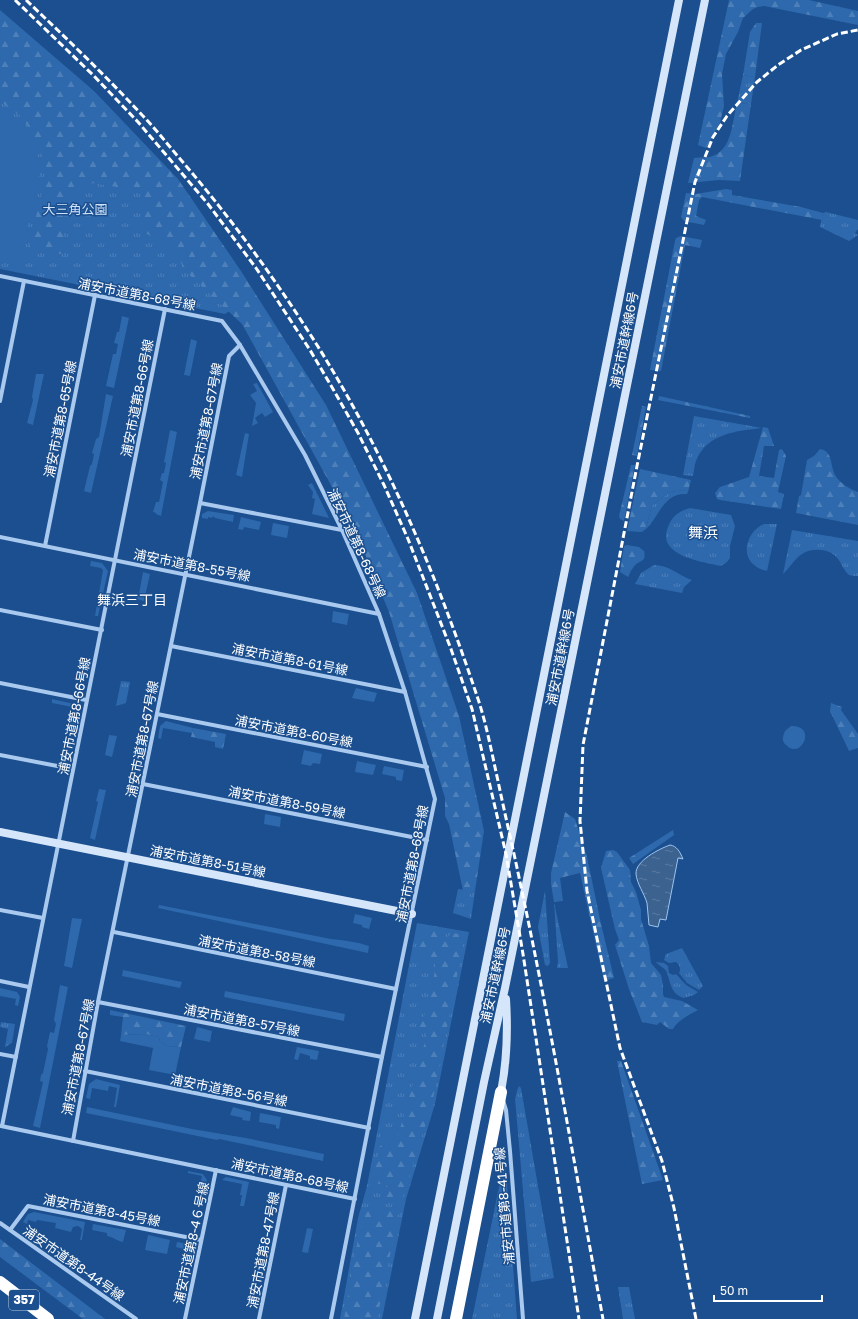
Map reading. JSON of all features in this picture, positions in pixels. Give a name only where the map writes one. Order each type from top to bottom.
[{"type":"highway","points":[[456,1319],[501,1092]]},
{"type":"highway","name":"357","points":[[0,1282],[48,1319]]},
{"type":"street","name":"浦安市道幹線6号","points":[[415,1319],[679,0]]},
{"type":"street","name":"浦安市道幹線6号","points":[[437,1319],[483,1090],[506,988],[705,0]]},
{"type":"street","name":"浦安市道第8-68号線","points":[[0,276],[222,321],[240,345],[305,455],[342,530],[379,614],[405,692],[435,799],[382,1057],[355,1199],[1,1126]]},
{"type":"street","points":[[0,401],[24,281]]},
{"type":"street","name":"浦安市道第8-65号線","points":[[45,546],[94,295]]},
{"type":"street","name":"浦安市道第8-66号線","points":[[1,1126],[30,987],[86,700],[102,630],[165,309]]},
{"type":"street","name":"浦安市道第8-67号線","points":[[73,1141],[98,1002],[114,932],[229,356],[240,345]]},
{"type":"street","points":[[200,503],[342,530]]},
{"type":"street","name":"浦安市道第8-55号線","points":[[0,537],[379,614]]},
{"type":"street","points":[[0,610],[102,630]]},
{"type":"street","name":"浦安市道第8-61号線","points":[[171,646],[405,692]]},
{"type":"street","points":[[0,683],[86,700]]},
{"type":"street","name":"浦安市道第8-60号線","points":[[157,714],[427,767]]},
{"type":"street","points":[[0,755],[73,769]]},
{"type":"street","name":"浦安市道第8-59号線","points":[[143,784],[427,840]]},
{"type":"street","name":"浦安市道第8-51号線","points":[[0,832],[412,914]]},
{"type":"street","points":[[0,910],[43,918]]},
{"type":"street","name":"浦安市道第8-58号線","points":[[114,932],[396,989]]},
{"type":"street","points":[[0,981],[30,987]]},
{"type":"street","points":[[501,1092],[506,1070],[508,1046],[506,988]]},
{"type":"street","name":"浦安市道第8-57号線","points":[[98,1002],[382,1057]]},
{"type":"street","points":[[0,1054],[16,1057]]},
{"type":"street","name":"浦安市道第8-56号線","points":[[85,1071],[369,1128]]},
{"type":"street","name":"浦安市道第8-41号線","points":[[501,1092],[506,1110],[510,1151],[523,1319]]},
{"type":"street","name":"浦安市道第8-4６号線","points":[[185,1319],[216,1170]]},
{"type":"street","name":"浦安市道第8-47号線","points":[[259,1319],[286,1185]]},
{"type":"street","points":[[332,1319],[355,1199]]},
{"type":"street","name":"浦安市道第8-45号線","points":[[10,1230],[28,1206],[201,1240]]},
{"type":"street","name":"浦安市道第8-44号線","points":[[0,1224],[136,1319]]},
{"type":"green space","points":[[729,0],[809,0],[858,11],[858,25],[764,6],[753,9],[743,18],[738,32],[726,54],[722,74],[724,106],[720,123],[706,148],[698,145]]},
{"type":"green space","points":[[0,10],[94,91],[178,179],[241,271],[326,405],[417,593],[459,716],[484,831],[475,891],[463,891],[449,824],[445,816],[445,798],[389,612],[353,525],[242,324],[183,269],[178,251],[142,231],[142,191],[92,183],[65,206],[61,254],[29,247],[47,169],[35,137],[22,117],[0,101]]},
{"type":"green space","points":[[756,23],[762,23],[755,77],[743,75],[750,32]]},
{"type":"green space","name":"大三角公園","points":[[0,28],[242,303],[225,314],[0,269]]},
{"type":"green space","points":[[743,75],[755,77],[751,104],[737,103]]},
{"type":"green space","points":[[737,103],[751,104],[740,181],[719,180],[688,183],[694,158],[710,157],[718,154],[723,149],[730,134]]},
{"type":"green space","points":[[0,106],[15,117],[27,131],[36,147],[38,156],[39,171],[36,194],[18,266],[0,261]]},
{"type":"green space","points":[[726,189],[732,190],[732,195],[801,207],[823,213],[822,220],[702,197],[699,200],[696,216],[706,220],[704,225],[684,221],[681,217],[686,193],[696,194]]},
{"type":"green space","points":[[826,212],[858,220],[858,229],[855,233],[858,235],[849,241],[820,227],[823,213]]},
{"type":"green space","points":[[681,236],[702,240],[700,248],[685,245],[661,371],[650,370],[675,241],[676,238]]},
{"type":"green space","points":[[122,316],[129,318],[114,388],[106,386],[113,354],[116,354],[118,344],[114,343],[117,332],[119,332]]},
{"type":"green space","points":[[191,339],[197,341],[190,376],[184,375]]},
{"type":"green space","points":[[36,374],[44,374],[33,425],[27,423],[33,400],[32,397]]},
{"type":"green space","points":[[257,383],[273,412],[265,417],[262,413],[255,418],[258,423],[252,426],[256,403],[250,395],[257,391],[253,384]]},
{"type":"green space","points":[[106,394],[113,396],[91,493],[84,491],[90,466],[92,464],[94,454],[92,453],[96,439],[99,437]]},
{"type":"green space","points":[[659,396],[750,416],[750,418],[658,400]]},
{"type":"green space","points":[[642,406],[646,407],[637,456],[632,455]]},
{"type":"green space","points":[[694,416],[762,428],[733,432],[715,439],[707,444],[701,452],[695,463],[693,476],[683,475]]},
{"type":"green space","points":[[763,427],[768,428],[774,446],[764,446],[759,476],[774,478],[779,450],[782,449],[786,456],[778,492],[784,494],[781,509],[717,499],[715,493],[720,487],[749,477]]},
{"type":"green space","points":[[170,430],[177,432],[161,516],[153,512],[156,502],[159,502],[163,482],[160,480],[162,473],[164,473],[166,463],[164,462]]},
{"type":"green space","points":[[245,433],[249,434],[242,477],[236,475]]},
{"type":"green space","points":[[820,449],[827,452],[829,455],[833,471],[840,481],[858,492],[858,525],[796,513],[799,496],[801,495],[807,460],[814,456]]},
{"type":"green space","points":[[631,465],[635,465],[624,521],[620,519],[619,516]]},
{"type":"green space","points":[[640,469],[691,480],[688,492],[685,490],[670,492],[652,505],[646,528],[642,532],[627,531]]},
{"type":"green space","points":[[312,483],[329,518],[312,514],[315,499],[312,498],[313,492],[308,485]]},
{"type":"green space","points":[[685,490],[688,492],[687,494],[678,495],[671,498],[647,528],[642,532],[646,528],[652,505],[670,492]]},
{"type":"green space","points":[[690,508],[731,515],[735,526],[730,546],[730,558],[721,566],[693,560],[683,556],[669,545],[666,537],[670,523],[676,514]]},
{"type":"green space","points":[[208,511],[234,515],[233,522],[215,518],[213,516],[212,518],[208,517],[208,519],[202,518],[202,514]]},
{"type":"green space","points":[[241,517],[261,522],[259,530],[244,527],[243,530],[238,529]]},
{"type":"green space","points":[[273,523],[289,526],[287,538],[271,535]]},
{"type":"green space","points":[[764,524],[777,524],[767,571],[760,569],[755,565],[749,559],[747,554],[750,536]]},
{"type":"green space","points":[[792,530],[858,541],[858,576],[849,575],[835,556],[822,550],[811,550],[802,554],[783,574]]},
{"type":"green space","points":[[624,546],[639,547],[644,551],[645,555],[643,560],[635,565],[631,570],[628,577],[620,572]]},
{"type":"green space","points":[[91,561],[102,563],[108,571],[98,616],[95,616],[103,570],[101,568],[90,566]]},
{"type":"green space","points":[[654,565],[665,567],[692,580],[684,587],[682,593],[635,584],[641,573]]},
{"type":"green space","points":[[143,572],[150,574],[144,601],[132,598],[133,594],[139,594]]},
{"type":"green space","points":[[333,611],[349,614],[347,625],[332,622]]},
{"type":"green space","points":[[121,681],[130,682],[126,703],[116,706]]},
{"type":"green space","points":[[356,688],[377,693],[374,702],[352,698]]},
{"type":"green space","points":[[52,699],[74,704],[78,708],[75,727],[67,726],[72,707],[52,703]]},
{"type":"green space","points":[[831,703],[842,707],[841,710],[858,734],[858,748],[849,751],[830,711]]},
{"type":"green space","points":[[166,721],[193,728],[192,733],[163,728],[161,739],[158,738],[160,726]]},
{"type":"green space","points":[[791,726],[799,727],[804,731],[804,741],[797,749],[792,749],[784,743],[783,740],[785,731]]},
{"type":"green space","points":[[193,728],[226,734],[223,749],[215,747],[215,742],[191,737]]},
{"type":"green space","points":[[109,735],[117,736],[112,757],[105,755]]},
{"type":"green space","points":[[304,750],[322,754],[320,764],[313,763],[311,766],[301,764]]},
{"type":"green space","points":[[357,761],[376,765],[373,775],[355,772]]},
{"type":"green space","points":[[384,766],[404,770],[402,781],[396,780],[396,777],[382,774]]},
{"type":"green space","points":[[99,789],[106,790],[95,840],[90,838],[98,802],[96,801]]},
{"type":"green space","points":[[565,812],[575,819],[587,857],[614,978],[604,981],[580,873],[560,878],[563,901],[554,902],[551,873]]},
{"type":"green space","points":[[265,814],[281,817],[280,827],[264,824]]},
{"type":"green space","points":[[673,830],[674,835],[633,864],[629,858]]},
{"type":"green space","points":[[613,850],[617,852],[630,870],[631,882],[636,892],[641,910],[641,919],[649,946],[651,963],[661,975],[664,997],[682,1001],[698,1010],[681,1020],[673,1029],[669,1029],[660,1022],[657,1025],[642,1022],[629,989],[615,945],[619,940],[615,929],[601,868],[606,851]]},
{"type":"green space","points":[[458,889],[475,891],[471,919],[453,913]]},
{"type":"green space","points":[[545,891],[550,963],[548,966],[545,965],[538,927]]},
{"type":"green space","points":[[554,902],[568,968],[557,968],[558,962]]},
{"type":"green space","points":[[159,905],[331,939],[360,943],[369,946],[368,953],[158,908]]},
{"type":"green space","points":[[355,914],[372,918],[369,929],[362,927],[362,925],[353,923]]},
{"type":"green space","points":[[72,918],[82,919],[72,968],[64,966]]},
{"type":"green space","points":[[417,923],[469,932],[435,1104],[406,1199],[382,1319],[340,1319],[358,1218],[367,1186]]},
{"type":"green space","points":[[437,927],[440,942],[453,933],[465,935],[432,1104],[402,1200],[386,1199],[388,1186],[372,1182],[380,1146],[397,1139],[427,1035],[419,1026],[429,1005],[436,964],[415,954],[419,934]]},
{"type":"green space","points":[[682,948],[703,986],[699,990],[687,983],[679,973],[680,967],[676,962],[669,963],[664,960],[666,954]]},
{"type":"green space","points":[[656,962],[664,963],[668,966],[669,973],[673,975],[676,974],[686,985],[698,992],[684,998],[676,994],[672,988],[666,971]]},
{"type":"green space","points":[[123,970],[182,982],[180,988],[122,976]]},
{"type":"green space","points":[[60,985],[68,987],[40,1128],[33,1126],[43,1082],[40,1081],[48,1049],[47,1046],[50,1032],[54,1033],[56,1024],[54,1020]]},
{"type":"green space","points":[[0,988],[17,992],[20,997],[18,1006],[15,1005],[16,999],[0,996]]},
{"type":"green space","points":[[225,991],[345,1014],[344,1021],[224,997]]},
{"type":"green space","points":[[110,1010],[186,1026],[181,1047],[167,1046],[160,1042],[159,1037],[145,1034],[121,1035],[123,1017],[110,1015]]},
{"type":"green space","points":[[1,1022],[15,1024],[12,1043],[5,1047],[8,1029],[0,1027]]},
{"type":"green space","points":[[197,1027],[212,1031],[210,1042],[194,1039]]},
{"type":"green space","points":[[145,1034],[159,1037],[160,1042],[167,1046],[181,1047],[175,1075],[149,1070],[153,1048],[120,1041],[121,1035]]},
{"type":"green space","points":[[297,1047],[319,1051],[317,1060],[310,1059],[310,1056],[300,1053],[298,1060],[294,1059]]},
{"type":"green space","points":[[617,1061],[621,1061],[663,1180],[642,1184]]},
{"type":"green space","points":[[96,1079],[120,1085],[116,1107],[114,1107],[117,1088],[109,1086],[108,1091],[92,1088],[90,1099],[86,1098],[89,1084]]},
{"type":"green space","points":[[519,1086],[521,1088],[554,1278],[531,1282],[515,1099]]},
{"type":"green space","points":[[87,1107],[324,1154],[323,1161],[86,1113]]},
{"type":"green space","points":[[233,1107],[251,1112],[250,1121],[242,1120],[243,1118],[230,1115]]},
{"type":"green space","points":[[260,1113],[281,1117],[279,1129],[276,1128],[276,1125],[259,1122]]},
{"type":"green space","points":[[505,1158],[517,1319],[472,1319]]},
{"type":"green space","points":[[188,1171],[203,1174],[207,1180],[202,1204],[196,1202],[202,1176],[188,1173]]},
{"type":"green space","points":[[226,1177],[249,1182],[244,1206],[240,1206],[242,1184],[222,1180]]},
{"type":"green space","points":[[370,1209],[399,1211],[377,1319],[344,1319],[362,1216]]},
{"type":"green space","points":[[34,1212],[85,1222],[82,1240],[80,1240],[82,1229],[78,1226],[73,1227],[71,1232],[55,1228],[56,1223],[37,1220],[36,1222],[28,1220],[27,1224],[23,1222],[28,1214]]},
{"type":"green space","points":[[93,1224],[126,1230],[123,1242],[107,1236],[107,1233],[92,1230]]},
{"type":"green space","points":[[307,1228],[313,1229],[308,1253],[302,1252]]},
{"type":"green space","points":[[148,1235],[170,1240],[167,1254],[145,1250]]},
{"type":"green space","points":[[0,1239],[105,1319],[83,1319],[0,1257]]},
{"type":"green space","points":[[177,1242],[188,1244],[193,1250],[190,1264],[186,1263],[187,1258],[183,1257],[184,1249],[176,1247]]},
{"type":"green space","points":[[618,1287],[629,1287],[635,1319],[623,1319]]},
{"type":"water","points":[[670,845],[676,848],[683,859],[678,858],[666,920],[660,919],[658,927],[649,925],[647,903],[636,874],[639,865],[643,860],[660,849]]},
{"type":"railway","points":[[15,0],[93,75],[138,122],[208,204],[256,268],[310,350],[358,433],[384,485],[408,539],[451,649],[472,709],[506,854],[523,954],[579,1319]]},
{"type":"railway","points":[[26,0],[100,71],[152,126],[218,204],[269,273],[317,345],[342,387],[366,430],[408,518],[446,609],[479,702],[487,731],[542,991],[603,1319]]},
{"type":"railway","points":[[696,1319],[674,1208],[662,1161],[620,1048],[587,891],[580,821],[583,745],[637,466],[695,182],[713,137],[727,116],[757,82],[778,65],[801,50],[837,34],[858,30]]},
{"type":"district","name":"舞浜","points":[[703,533]]},
{"type":"district","name":"舞浜三丁目","points":[[132,600]]}]
